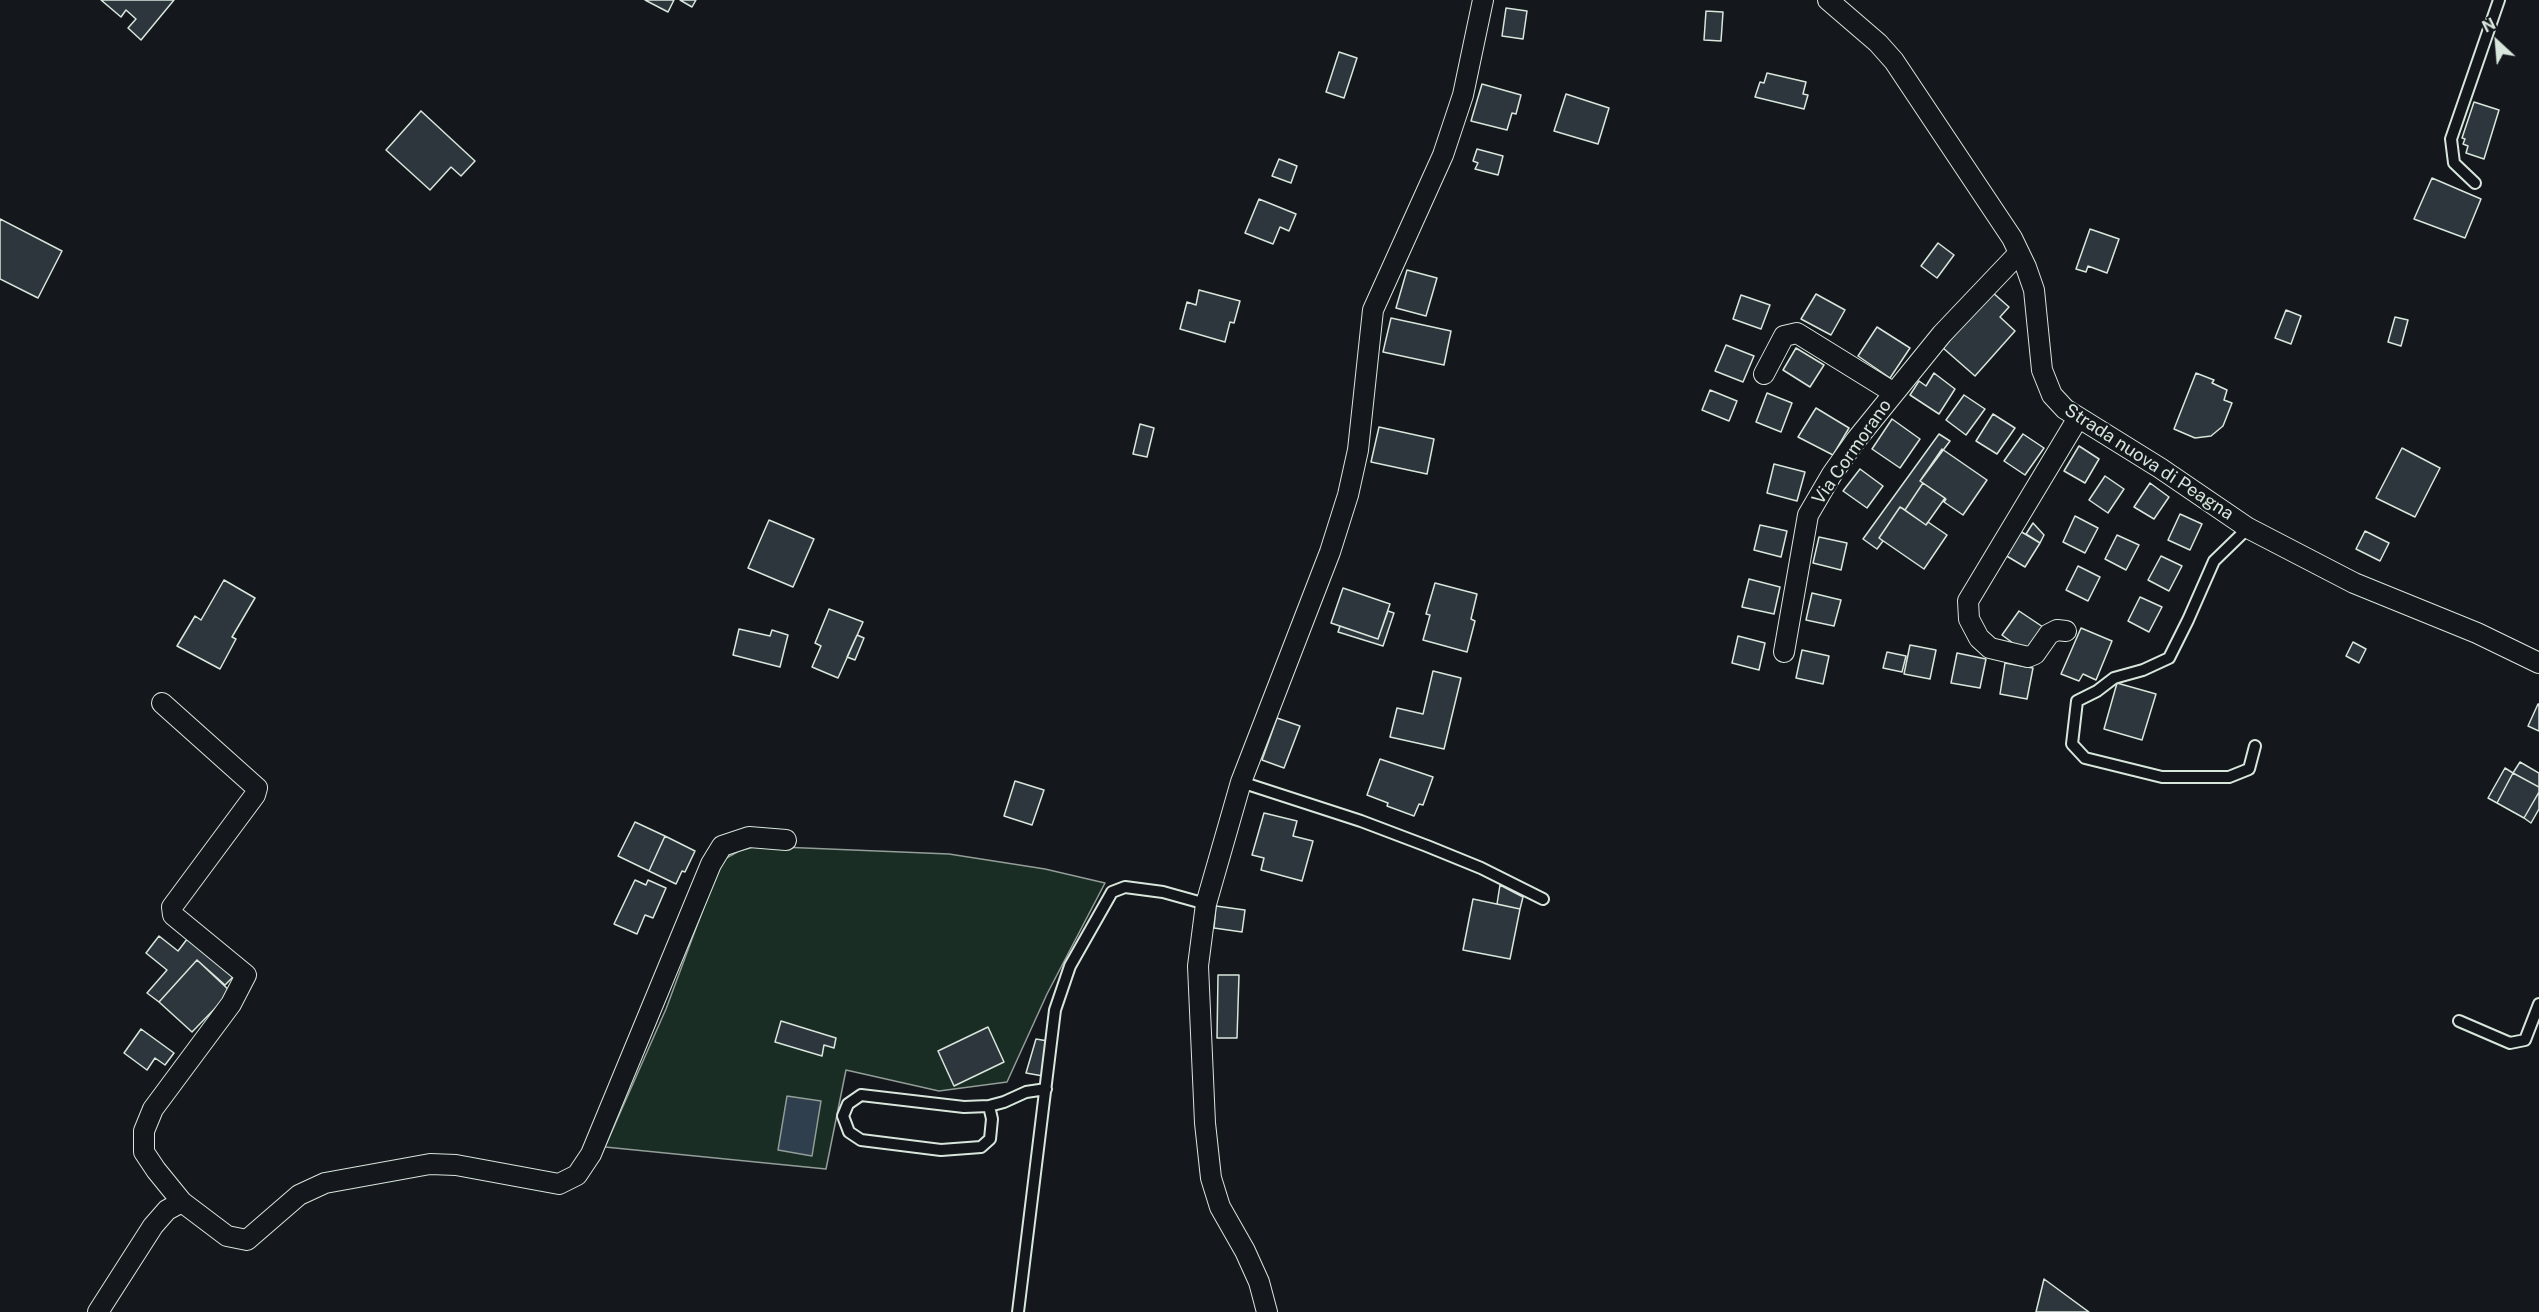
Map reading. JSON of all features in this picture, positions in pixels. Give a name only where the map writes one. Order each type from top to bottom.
[{"type":"street","points":[[1267,1312],[1259,1282],[1245,1251],[1220,1207],[1211,1178],[1204,1124],[1198,966],[1206,904],[1241,782],[1330,552],[1348,495],[1358,450],[1373,310],[1443,155],[1463,95],[1483,0]]},
{"type":"street","name":"Strada nuova di Peagna","points":[[1828,0],[1878,43],[1894,61],[1974,180],[2019,253],[2034,290],[2042,370],[2052,396],[2078,418],[2160,468],[2248,528],[2355,583],[2477,633],[2539,663]]},
{"type":"street","name":"Via Cormorano","points":[[1784,652],[1808,515],[1832,474],[1942,334],[2019,253]]},
{"type":"street","name":"Via Cormorano","points":[[1764,374],[1784,336],[1797,333],[1894,393]]},
{"type":"street","points":[[2066,631],[2057,630],[2049,634],[2035,654],[2028,657],[1990,648],[1979,638],[1969,619],[1968,601],[2078,418]]},
{"type":"street","points":[[162,704],[257,788],[255,795],[172,907],[173,915],[246,975],[231,1004],[153,1109],[144,1131],[144,1152],[182,1202],[227,1236],[246,1240],[299,1195],[325,1183],[430,1164],[456,1166],[559,1184],[578,1175],[591,1154],[711,864],[722,846],[749,837],[786,840]]},
{"type":"street","points":[[98,1312],[153,1226],[167,1210],[182,1202]]},
{"type":"lane","points":[[2475,183],[2454,163],[2451,139],[2499,0]]},
{"type":"lane","points":[[2248,528],[2214,561],[2169,658],[2143,670],[2114,678],[2097,691],[2077,701],[2072,744],[2085,758],[2162,777],[2229,777],[2249,770],[2255,746]]},
{"type":"lane","points":[[1241,782],[1360,820],[1481,868],[1543,899]]},
{"type":"lane","points":[[1018,1312],[1055,1010],[1070,966],[1112,892],[1125,887],[1163,892],[1206,904]]},
{"type":"lane","points":[[2459,1021],[2510,1042],[2525,1040],[2539,1004]]},
{"type":"lane","points":[[989,1106],[992,1119],[990,1139],[981,1147],[941,1150],[861,1140],[849,1132],[843,1116],[848,1104],[861,1095],[964,1107],[989,1106],[1026,1092],[1046,1089]]},
{"type":"green space","points":[[757,846],[949,854],[1045,869],[1105,883],[1047,994],[1007,1082],[939,1091],[846,1070],[826,1169],[605,1147],[666,1009],[721,861],[739,851]]},
{"type":"water","points":[[787,1096],[821,1101],[812,1156],[778,1150]]},
{"type":"building","points":[[101,0],[174,0],[141,40],[128,28],[136,19],[126,10],[121,17]]},
{"type":"building","points":[[645,0],[674,0],[668,12]]},
{"type":"building","points":[[680,0],[696,0],[692,7]]},
{"type":"building","points":[[1506,8],[1527,11],[1523,39],[1502,36]]},
{"type":"building","points":[[1706,11],[1723,12],[1721,41],[1704,40]]},
{"type":"building","points":[[1339,52],[1357,58],[1344,98],[1326,92]]},
{"type":"building","points":[[1767,73],[1806,82],[1803,94],[1808,95],[1804,109],[1755,97],[1760,82],[1764,83]]},
{"type":"building","points":[[1482,84],[1521,95],[1516,114],[1512,113],[1507,130],[1471,121]]},
{"type":"building","points":[[1566,94],[1609,108],[1598,144],[1554,131]]},
{"type":"building","points":[[2474,102],[2499,110],[2484,159],[2466,153],[2468,146],[2463,144],[2465,139],[2462,138]]},
{"type":"building","points":[[421,111],[475,161],[461,176],[451,167],[430,190],[386,150]]},
{"type":"building","points":[[1477,149],[1503,156],[1498,175],[1475,169],[1478,163],[1473,161]]},
{"type":"building","points":[[1279,159],[1297,166],[1291,183],[1272,176]]},
{"type":"building","points":[[2432,178],[2481,199],[2465,238],[2414,219]]},
{"type":"building","points":[[1259,199],[1296,214],[1289,231],[1280,227],[1273,244],[1245,233]]},
{"type":"building","points":[[0,219],[62,251],[38,298],[0,279]]},
{"type":"building","points":[[2090,229],[2119,239],[2107,273],[2088,266],[2086,272],[2076,269]]},
{"type":"building","points":[[1938,243],[1954,255],[1937,278],[1921,266]]},
{"type":"building","points":[[1407,270],[1437,278],[1426,316],[1396,308]]},
{"type":"building","points":[[1199,290],[1240,301],[1234,323],[1230,322],[1225,342],[1180,329],[1187,302],[1196,305]]},
{"type":"building","points":[[1992,292],[2009,307],[2000,317],[2015,331],[1975,376],[1943,348]]},
{"type":"building","points":[[1816,294],[1845,310],[1831,335],[1801,319]]},
{"type":"building","points":[[1741,295],[1770,305],[1761,329],[1733,319]]},
{"type":"building","points":[[2286,310],[2301,316],[2291,344],[2275,338]]},
{"type":"building","points":[[2395,317],[2408,320],[2401,346],[2388,342]]},
{"type":"building","points":[[1391,318],[1451,331],[1444,365],[1383,352]]},
{"type":"building","points":[[1877,327],[1910,348],[1890,378],[1858,356]]},
{"type":"building","points":[[1726,345],[1754,356],[1743,382],[1715,371]]},
{"type":"building","points":[[1796,348],[1824,365],[1810,387],[1783,370]]},
{"type":"building","points":[[1934,373],[1955,389],[1939,414],[1910,395],[1919,381],[1926,386]]},
{"type":"building","points":[[2196,373],[2214,380],[2212,383],[2227,390],[2224,400],[2232,403],[2223,426],[2211,436],[2195,438],[2174,429]]},
{"type":"building","points":[[1710,390],[1737,401],[1729,421],[1702,410]]},
{"type":"building","points":[[1767,393],[1792,403],[1781,432],[1756,422]]},
{"type":"building","points":[[1964,395],[1985,409],[1966,435],[1946,420]]},
{"type":"building","points":[[1816,408],[1849,428],[1833,455],[1798,437]]},
{"type":"building","points":[[1993,414],[2015,428],[1997,454],[1976,441]]},
{"type":"building","points":[[1892,419],[1920,439],[1900,468],[1872,449]]},
{"type":"building","points":[[1140,424],[1154,428],[1147,457],[1133,454]]},
{"type":"building","points":[[1379,427],[1434,439],[1427,474],[1371,462]]},
{"type":"building","points":[[1939,434],[1950,441],[1920,481],[1923,483],[1905,510],[1900,507],[1879,538],[1883,541],[1877,549],[1863,539]]},
{"type":"building","points":[[2023,434],[2044,448],[2025,475],[2004,461]]},
{"type":"building","points":[[2079,446],[2099,459],[2085,483],[2064,471]]},
{"type":"building","points":[[2402,448],[2440,468],[2415,517],[2376,498]]},
{"type":"building","points":[[1942,449],[1987,480],[1963,515],[1944,502],[1946,499],[1920,481]]},
{"type":"building","points":[[1774,464],[1805,472],[1797,501],[1767,493]]},
{"type":"building","points":[[1860,469],[1883,486],[1867,508],[1843,491]]},
{"type":"building","points":[[2105,476],[2124,489],[2108,513],[2089,500]]},
{"type":"building","points":[[1923,483],[1945,498],[1926,525],[1905,510]]},
{"type":"building","points":[[2150,483],[2169,497],[2154,519],[2134,507]]},
{"type":"building","points":[[1900,507],[1926,525],[1928,522],[1947,535],[1924,569],[1879,538]]},
{"type":"building","points":[[2180,514],[2202,524],[2190,550],[2168,540]]},
{"type":"building","points":[[2075,516],[2098,528],[2085,553],[2063,542]]},
{"type":"building","points":[[769,520],[814,539],[793,587],[748,568]]},
{"type":"building","points":[[2033,523],[2044,535],[2040,543],[2026,534]]},
{"type":"building","points":[[1760,525],[1787,531],[1781,557],[1754,550]]},
{"type":"building","points":[[2020,531],[2040,543],[2025,567],[2005,555]]},
{"type":"building","points":[[2365,531],[2389,543],[2380,561],[2356,549]]},
{"type":"building","points":[[2117,535],[2139,545],[2126,570],[2105,559]]},
{"type":"building","points":[[1819,537],[1847,543],[1841,570],[1813,563]]},
{"type":"building","points":[[2161,556],[2182,566],[2169,591],[2148,580]]},
{"type":"building","points":[[2078,566],[2100,577],[2088,601],[2066,590]]},
{"type":"building","points":[[1749,579],[1780,587],[1774,614],[1742,607]]},
{"type":"building","points":[[224,580],[255,598],[232,637],[236,639],[220,669],[177,646],[195,616],[201,620]]},
{"type":"building","points":[[1435,583],[1477,594],[1471,619],[1475,621],[1467,652],[1423,640],[1430,615],[1426,614]]},
{"type":"building","points":[[1343,588],[1390,604],[1378,639],[1331,623]]},
{"type":"building","points":[[1812,593],[1841,600],[1834,626],[1806,620]]},
{"type":"building","points":[[2140,597],[2162,607],[2149,632],[2128,621]]},
{"type":"building","points":[[829,609],[863,622],[838,678],[812,667],[821,646],[815,643]]},
{"type":"building","points":[[1388,611],[1394,613],[1383,646],[1338,632],[1340,626],[1378,639]]},
{"type":"building","points":[[2019,611],[2043,627],[2025,652],[2002,635]]},
{"type":"building","points":[[2081,628],[2112,641],[2096,680],[2083,674],[2079,681],[2061,674]]},
{"type":"building","points":[[739,629],[770,636],[772,630],[788,635],[780,667],[733,655]]},
{"type":"building","points":[[857,635],[864,638],[855,660],[847,657]]},
{"type":"building","points":[[1738,636],[1765,643],[1759,670],[1732,663]]},
{"type":"building","points":[[2353,642],[2366,649],[2359,663],[2346,656]]},
{"type":"building","points":[[1910,645],[1936,650],[1930,679],[1904,674]]},
{"type":"building","points":[[1802,650],[1829,656],[1823,684],[1796,678]]},
{"type":"building","points":[[1887,652],[1906,656],[1902,672],[1883,668]]},
{"type":"building","points":[[1957,653],[1986,659],[1980,688],[1951,683]]},
{"type":"building","points":[[2005,663],[2033,668],[2027,699],[2000,694]]},
{"type":"building","points":[[1433,671],[1461,678],[1444,749],[1390,737],[1397,708],[1423,714]]},
{"type":"building","points":[[2117,683],[2156,694],[2142,740],[2104,729]]},
{"type":"building","points":[[2539,704],[2539,731],[2528,726]]},
{"type":"building","points":[[1277,718],[1300,726],[1284,768],[1262,760]]},
{"type":"building","points":[[1380,759],[1433,777],[1423,805],[1419,804],[1414,816],[1387,806],[1388,803],[1367,795]]},
{"type":"building","points":[[2520,762],[2539,773],[2539,787],[2513,773]]},
{"type":"building","points":[[2505,768],[2513,773],[2497,803],[2488,798]]},
{"type":"building","points":[[2513,773],[2539,787],[2539,792],[2524,818],[2497,803]]},
{"type":"building","points":[[1015,781],[1044,790],[1032,825],[1004,816]]},
{"type":"building","points":[[2539,792],[2539,809],[2531,823],[2524,818]]},
{"type":"building","points":[[1264,813],[1297,821],[1293,836],[1313,841],[1302,881],[1261,870],[1264,858],[1252,855]]},
{"type":"building","points":[[635,822],[665,836],[649,871],[618,856]]},
{"type":"building","points":[[665,836],[695,851],[685,872],[682,871],[676,884],[649,871]]},
{"type":"building","points":[[635,880],[646,885],[648,880],[666,888],[653,918],[645,915],[637,934],[614,924]]},
{"type":"building","points":[[1500,885],[1523,897],[1520,909],[1497,904]]},
{"type":"building","points":[[1473,899],[1520,909],[1510,959],[1463,950]]},
{"type":"building","points":[[1216,906],[1245,910],[1242,932],[1214,928]]},
{"type":"building","points":[[191,934],[235,975],[225,985],[197,960],[159,1002],[147,993],[167,970],[146,953],[159,936],[178,951]]},
{"type":"building","points":[[197,960],[231,992],[192,1032],[159,1002]]},
{"type":"building","points":[[1218,975],[1239,975],[1237,1038],[1217,1038]]},
{"type":"building","points":[[781,1021],[836,1038],[834,1048],[824,1045],[822,1056],[775,1042]]},
{"type":"building","points":[[988,1027],[1004,1062],[954,1086],[938,1051]]},
{"type":"building","points":[[141,1029],[174,1053],[165,1065],[155,1058],[147,1070],[124,1053]]},
{"type":"building","points":[[1036,1039],[1048,1041],[1043,1076],[1026,1073]]},
{"type":"building","points":[[2044,1279],[2089,1312],[2036,1312]]}]
